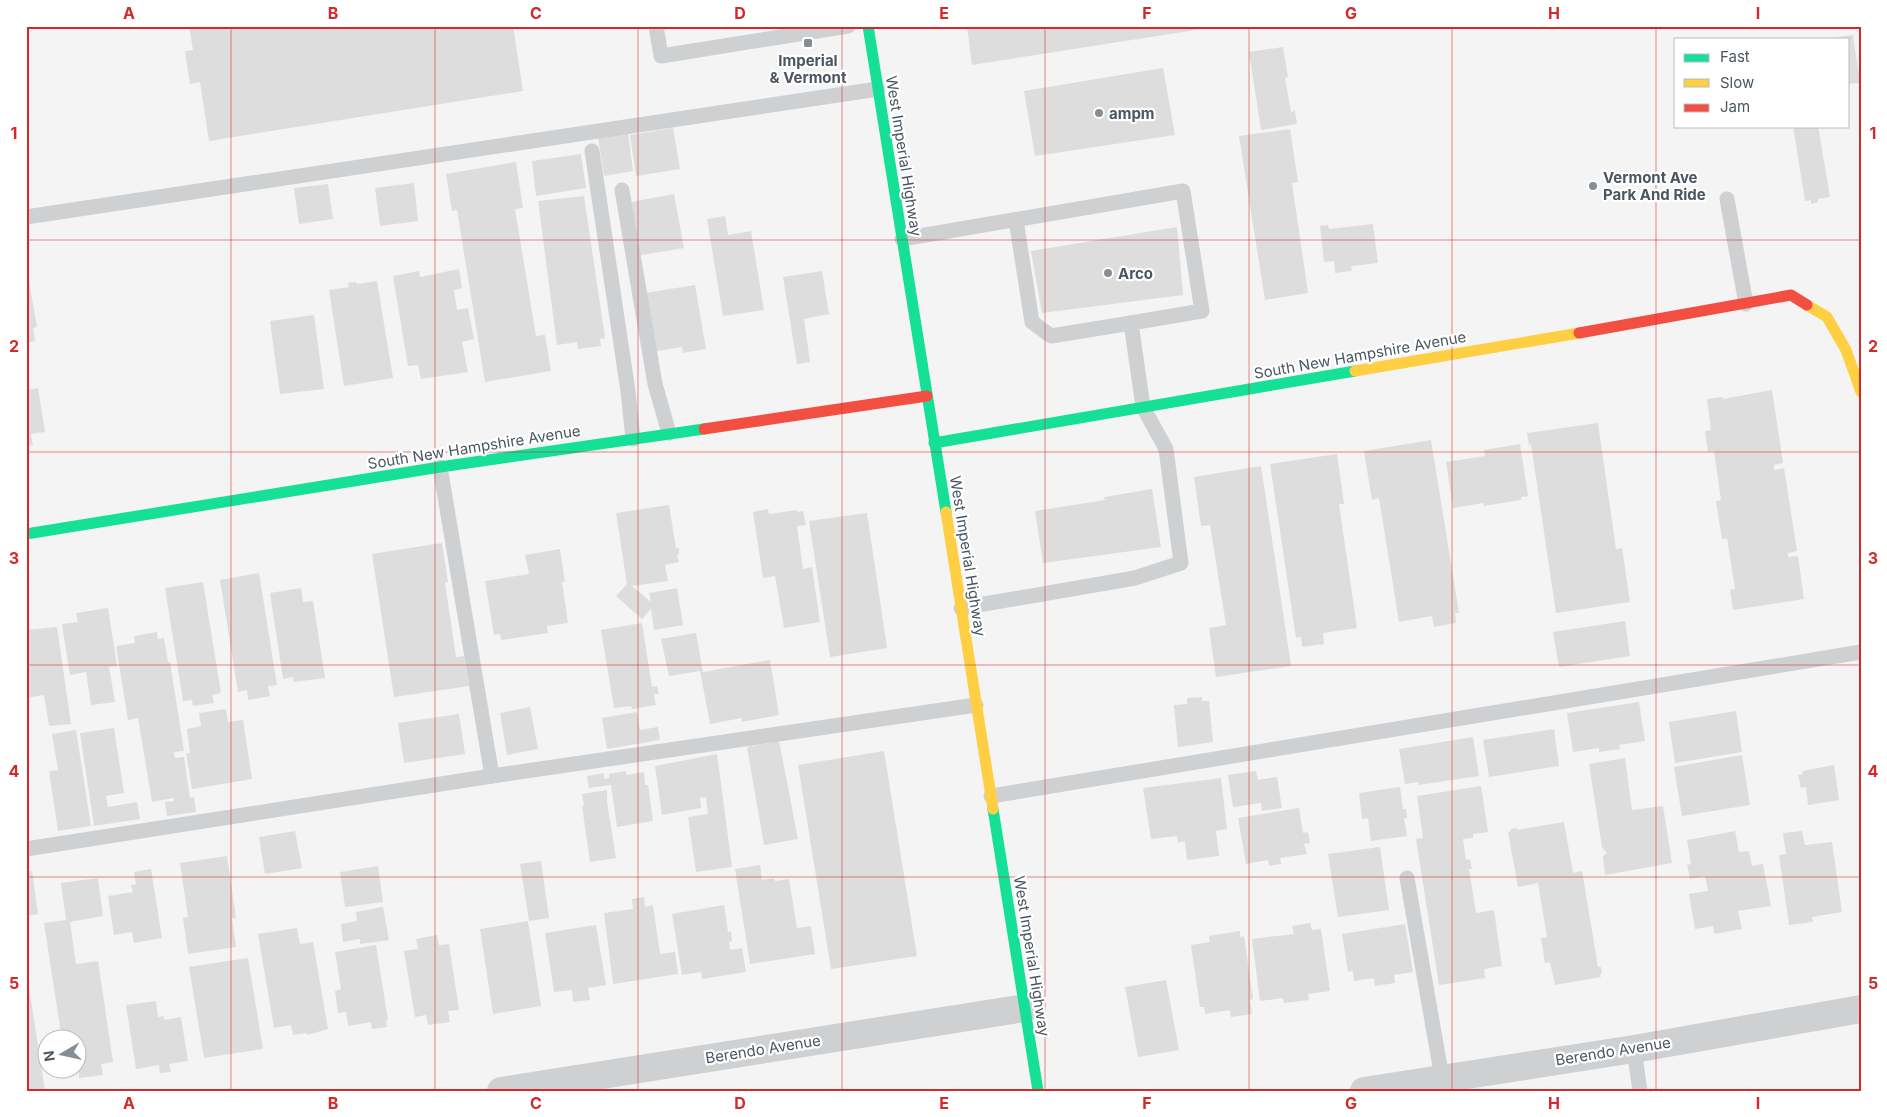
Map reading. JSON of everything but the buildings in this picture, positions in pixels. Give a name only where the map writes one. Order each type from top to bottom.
[{"type":"street","name":"West Imperial Highway","points":[[868,26],[1038,1091]]},
{"type":"street","name":"South New Hampshire Avenue","points":[[934,443],[1791,295],[1827,317],[1846,350],[1861,392]]},
{"type":"street","name":"South New Hampshire Avenue","points":[[26,534],[440,467],[927,396]]},
{"type":"street","name":"Berendo Avenue","points":[[501,1091],[1025,1008]]},
{"type":"street","name":"Berendo Avenue","points":[[1364,1091],[1634,1049],[1861,1008]]},
{"type":"lane","points":[[656,26],[661,56],[848,26]]},
{"type":"lane","points":[[26,218],[878,88]]},
{"type":"lane","points":[[592,151],[628,390],[633,439]]},
{"type":"lane","points":[[622,190],[655,384],[669,434]]},
{"type":"lane","points":[[902,239],[1183,191],[1202,311],[1051,336],[1032,322],[1016,220]]},
{"type":"lane","points":[[1727,199],[1746,304]]},
{"type":"lane","points":[[961,608],[1135,578],[1181,563],[1166,449],[1143,407],[1131,323]]},
{"type":"lane","points":[[440,467],[492,776]]},
{"type":"lane","points":[[991,796],[1861,652]]},
{"type":"lane","points":[[26,849],[492,776],[976,705]]},
{"type":"lane","points":[[1407,878],[1442,1078]]},
{"type":"lane","points":[[1634,1049],[1640,1091]]},
{"type":"traffic: fast","points":[[868,26],[946,512]]},
{"type":"traffic: fast","points":[[934,443],[1355,371]]},
{"type":"traffic: fast","points":[[26,534],[440,467],[704,429]]},
{"type":"traffic: fast","points":[[993,809],[1038,1091]]},
{"type":"traffic: slow","points":[[1807,305],[1827,317],[1846,350],[1861,392]]},
{"type":"traffic: slow","points":[[1355,371],[1579,333]]},
{"type":"traffic: slow","points":[[946,512],[993,809]]},
{"type":"traffic: jam","points":[[1579,333],[1791,295],[1807,305]]},
{"type":"traffic: jam","points":[[704,429],[927,396]]},
{"type":"place","name":"Imperial & Vermont","points":[[808,43]]},
{"type":"place","name":"ampm","points":[[1099,113]]},
{"type":"place","name":"Vermont Ave Park And Ride","points":[[1593,186]]},
{"type":"place","name":"Arco","points":[[1108,273]]}]
